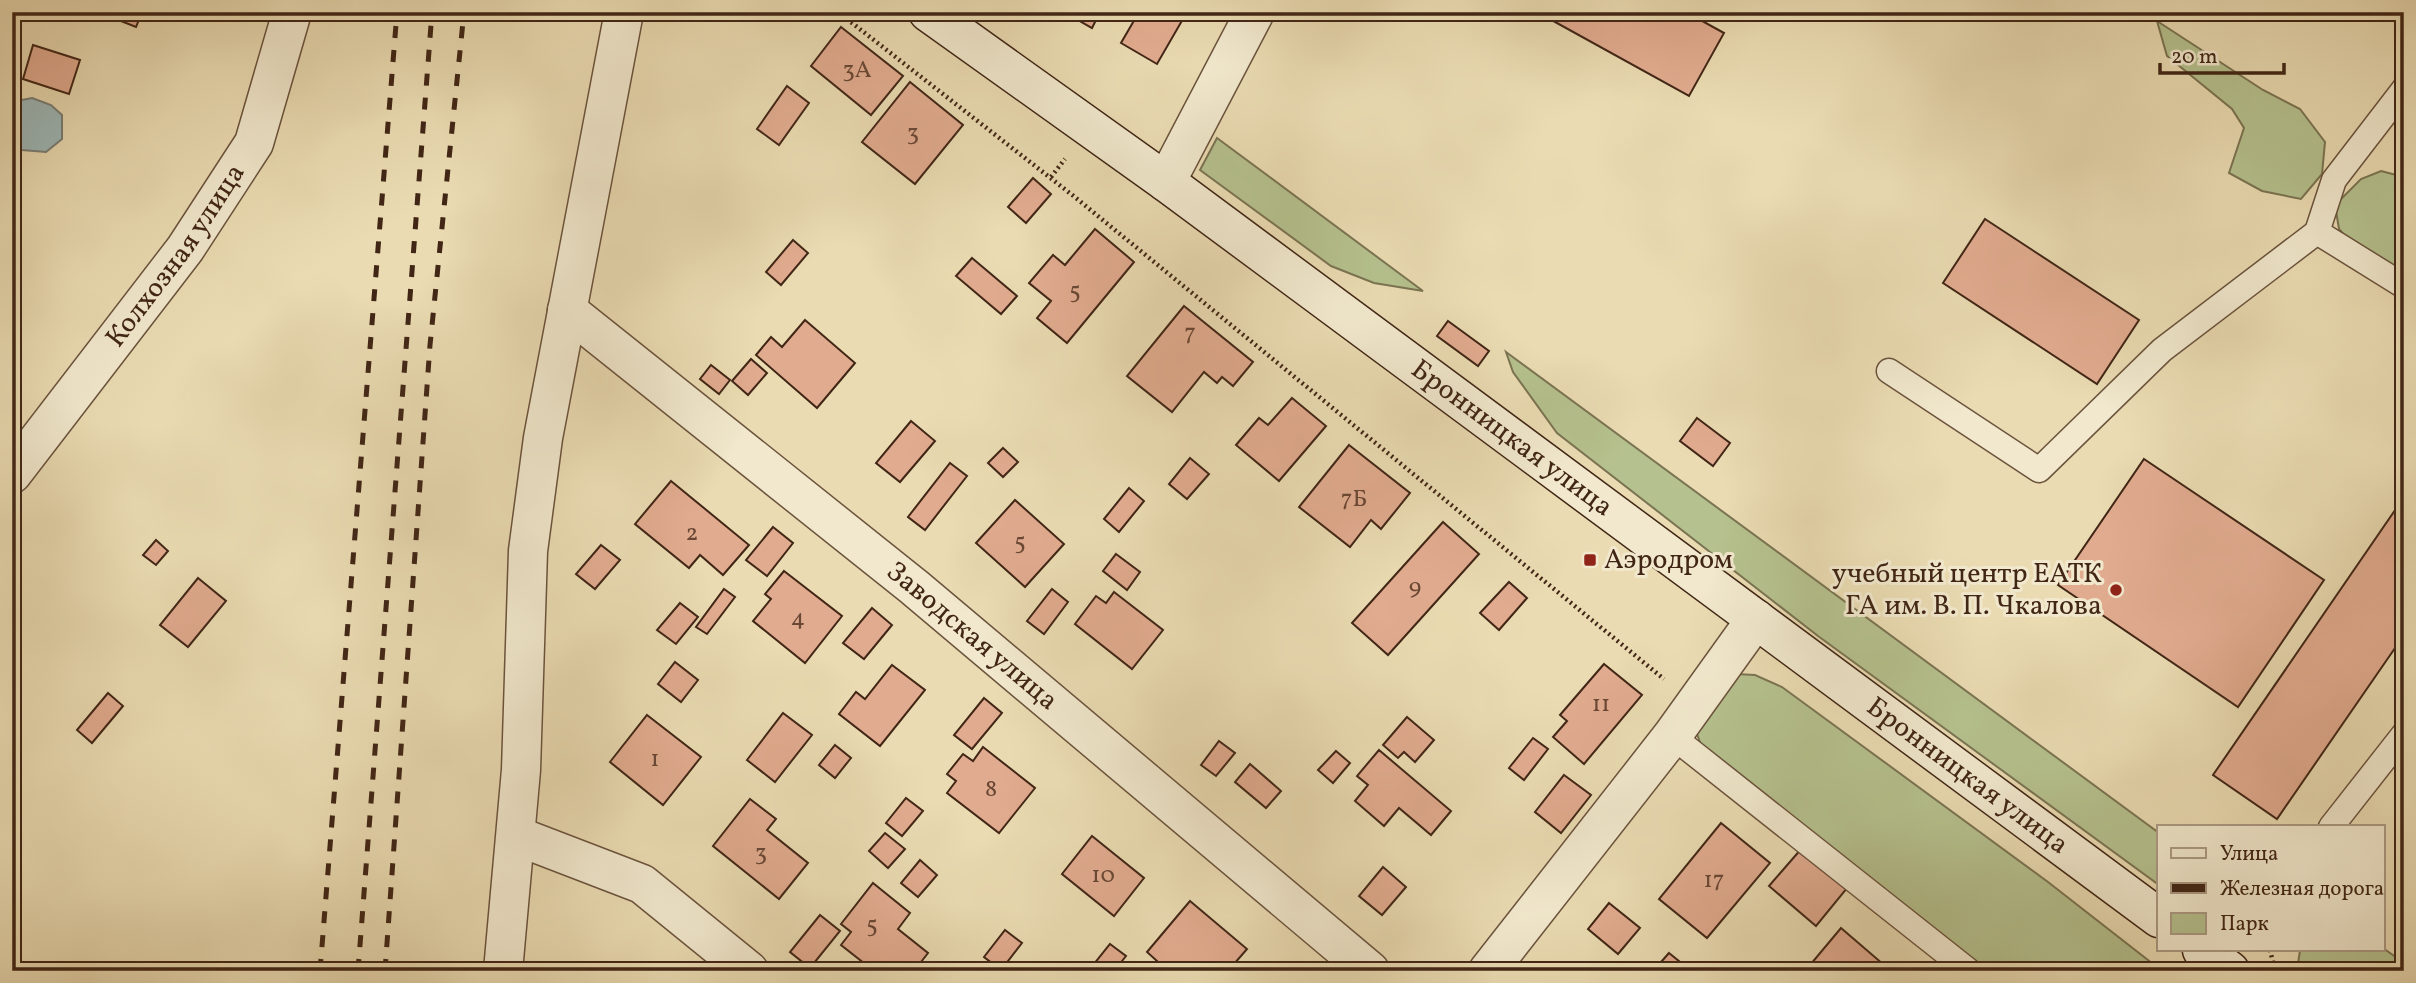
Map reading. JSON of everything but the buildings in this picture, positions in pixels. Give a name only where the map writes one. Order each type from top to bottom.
[{"type":"street","name":"Колхозная улица","points":[[12,474],[185,249],[254,143],[292,12]]},
{"type":"street","points":[[503,971],[517,836],[528,551],[543,438],[624,12]]},
{"type":"street","name":"Бронницкая улица","points":[[928,12],[1166,181],[2157,917]]},
{"type":"street","points":[[1166,181],[1255,12]]},
{"type":"street","name":"Заводская улица","points":[[567,310],[924,596],[1370,971]]},
{"type":"street","points":[[1488,971],[1672,736],[1756,619]]},
{"type":"street","points":[[517,836],[642,884],[749,971]]},
{"type":"lane","points":[[1889,371],[2039,470],[2162,350],[2317,232],[2334,180],[2404,89]]},
{"type":"lane","points":[[2317,232],[2404,286]]},
{"type":"lane","points":[[2333,825],[2403,735]]},
{"type":"lane","points":[[1672,736],[1969,971]]},
{"type":"path","points":[[838,12],[1061,186],[1694,704]]},
{"type":"green space","points":[[2157,21],[2263,90],[2300,109],[2325,142],[2322,174],[2301,199],[2262,191],[2229,173],[2244,128],[2232,109],[2167,56]]},
{"type":"green space","points":[[1217,138],[1423,291],[1374,283],[1331,266],[1200,170]]},
{"type":"green space","points":[[2381,171],[2404,177],[2404,275],[2351,243],[2339,229],[2335,205],[2361,179]]},
{"type":"green space","points":[[1506,352],[2157,832],[2157,884],[1818,636],[1557,433],[1513,372]]},
{"type":"green space","points":[[1736,674],[1755,675],[1782,687],[2048,882],[2162,971],[1982,971],[1702,748],[1695,728]]},
{"type":"green space","points":[[2384,949],[2404,963],[2404,971],[2297,971],[2300,951],[2384,951]]},
{"type":"water","points":[[32,98],[51,105],[62,115],[62,139],[46,152],[22,150],[12,142],[12,107],[17,101]]},
{"type":"railway","points":[[320,971],[397,12]]},
{"type":"railway","points":[[358,971],[432,12]]},
{"type":"railway","points":[[385,971],[430,345],[464,12]]},
{"type":"place","name":"Аэродром","points":[[1590,560]]},
{"type":"place","name":"учебный центр ЕАТК ГА им. В. П. Чкалова","points":[[2116,590]]}]
